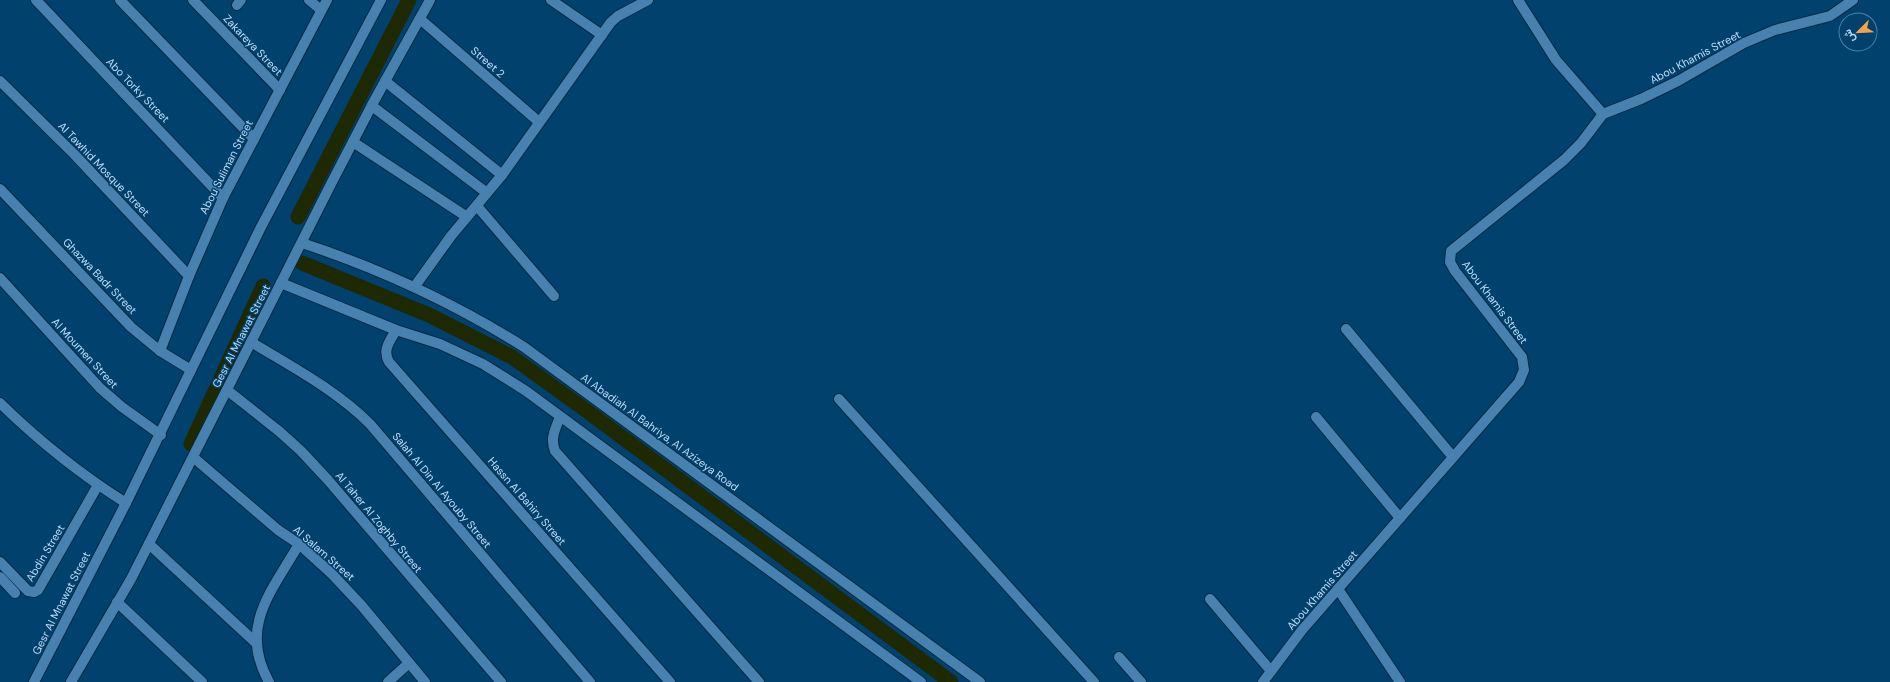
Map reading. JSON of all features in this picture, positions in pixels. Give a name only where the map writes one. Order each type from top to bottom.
[{"type":"street","name":"Abo Torky Street","points":[[36,0],[223,198]]},
{"type":"street","points":[[120,0],[254,139]]},
{"type":"street","name":"Zakareya Street","points":[[193,0],[280,90]]},
{"type":"street","points":[[309,0],[321,10]]},
{"type":"street","name":"Abou Suliman Street","points":[[160,351],[189,276],[223,198],[326,0]]},
{"type":"street","name":"Gesr Al Mnawat Street","points":[[34,682],[161,435],[191,370],[265,220],[381,0]]},
{"type":"street","name":"Gesr Al Mnawat Street","points":[[71,682],[149,544],[353,142],[430,0]]},
{"type":"street","points":[[551,0],[602,35]]},
{"type":"street","points":[[415,286],[451,236],[502,175],[611,22],[618,16],[648,0]]},
{"type":"street","points":[[1518,0],[1556,60],[1603,114]]},
{"type":"street","name":"Abou Khamis Street","points":[[1269,677],[1302,630],[1518,382],[1524,370],[1522,357],[1455,271],[1450,262],[1451,251],[1564,160],[1581,143],[1603,114],[1641,99],[1678,81],[1744,43],[1775,30],[1830,16],[1853,0]]},
{"type":"street","name":"Street 2","points":[[420,19],[539,122]]},
{"type":"street","points":[[385,81],[502,175]]},
{"type":"street","name":"Al Tawhid Mosque Street","points":[[1,84],[74,154],[189,276]]},
{"type":"street","points":[[372,106],[487,192]]},
{"type":"street","points":[[353,142],[467,217]]},
{"type":"street","name":"Ghazwa Badr Street","points":[[0,189],[131,326],[160,351],[191,370]]},
{"type":"street","points":[[477,206],[554,296]]},
{"type":"street","name":"Al Abadiah Al Bahriya, Al Azizeya Road","points":[[302,243],[358,263],[415,286],[483,321],[524,347],[980,682]]},
{"type":"street","name":"Al Moumen Street","points":[[0,278],[100,388],[122,407],[161,435]]},
{"type":"street","points":[[282,283],[396,330],[440,344],[483,364],[526,392],[921,682]]},
{"type":"street","name":"Hassn Al Bahiry Street","points":[[396,330],[385,353],[389,362],[670,682]]},
{"type":"street","points":[[1346,330],[1453,457]]},
{"type":"street","name":"Salah Al Din Al Ayouby Street","points":[[251,342],[336,395],[358,412],[370,424],[590,682]]},
{"type":"street","name":"Al Taher Al Zoghby Street","points":[[226,390],[301,451],[328,480],[501,682]]},
{"type":"street","points":[[839,399],[1094,682]]},
{"type":"street","points":[[0,403],[55,454],[126,503]]},
{"type":"street","points":[[1316,416],[1400,518]]},
{"type":"street","points":[[560,417],[553,437],[552,444],[555,451],[759,682]]},
{"type":"street","name":"Al Salam Street","points":[[193,457],[272,525],[299,544],[348,590],[425,682]]},
{"type":"street","name":"Abdin Street","points":[[0,562],[28,590],[34,592],[38,590],[98,485]]},
{"type":"street","points":[[149,544],[255,642]]},
{"type":"street","points":[[269,682],[260,665],[255,642],[258,621],[262,609],[299,544]]},
{"type":"street","points":[[0,577],[15,593]]},
{"type":"street","points":[[1338,589],[1400,682]]},
{"type":"street","points":[[1210,599],[1269,677]]},
{"type":"street","points":[[117,602],[202,682]]},
{"type":"street","points":[[1120,657],[1141,682]]},
{"type":"street","points":[[388,682],[409,663]]},
{"type":"waterway","points":[[298,217],[409,0]]},
{"type":"waterway","points":[[302,263],[429,315],[512,357],[587,411],[951,682]]},
{"type":"waterway","points":[[191,444],[263,286]]}]
